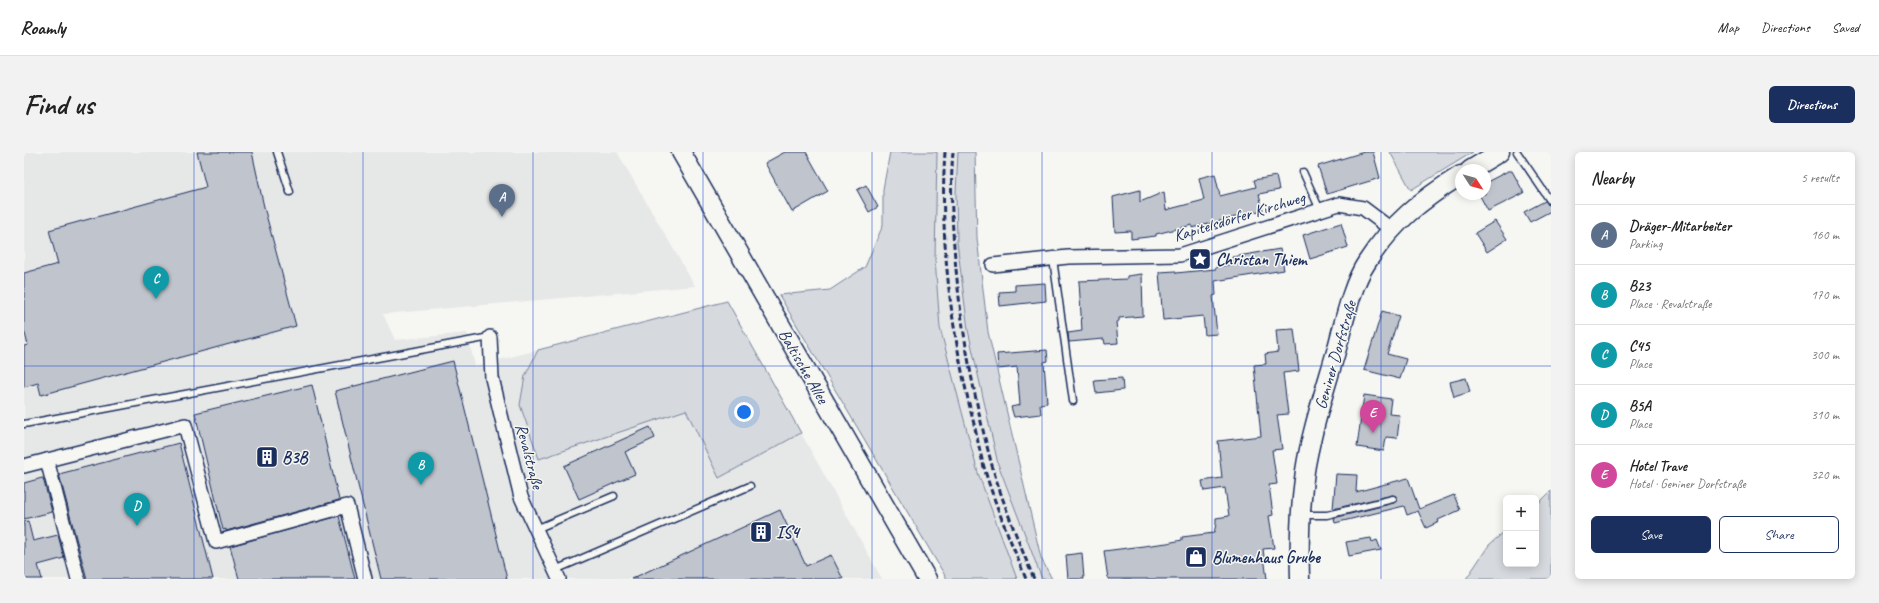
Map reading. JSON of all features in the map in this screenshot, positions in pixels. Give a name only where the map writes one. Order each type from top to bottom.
[{"type":"main road","name":"Baltische Allee","points":[[682,152],[927,579]]},
{"type":"main road","points":[[1480,164],[1500,152]]},
{"type":"main road","name":"Geniner Dorfstraße","points":[[1300,579],[1299,547],[1305,470],[1348,305],[1366,264],[1391,229],[1423,199],[1455,180]]},
{"type":"street","name":"Kapitelsdörfer Kirchweg","points":[[993,265],[1053,259],[1180,255],[1339,204],[1363,208],[1391,229]]},
{"type":"street","name":"Revalstraße","points":[[490,336],[492,378],[521,497],[557,574]]},
{"type":"street","points":[[24,466],[186,425],[216,542],[347,506],[365,579]]},
{"type":"street","points":[[47,460],[78,579]]},
{"type":"lane","points":[[277,152],[290,192]]},
{"type":"lane","points":[[1517,152],[1551,202]]},
{"type":"lane","points":[[1303,172],[1320,210]]},
{"type":"lane","points":[[1053,259],[1073,401]]},
{"type":"lane","points":[[24,424],[490,336]]},
{"type":"lane","points":[[557,574],[750,486]]},
{"type":"lane","points":[[536,530],[614,496]]},
{"type":"lane","points":[[1301,515],[1327,515],[1393,499]]},
{"type":"shaded area","points":[[24,152],[617,152],[695,286],[383,314],[395,340],[467,333],[475,366],[538,350],[525,376],[539,459],[686,410],[719,477],[801,433],[882,579],[24,579]]},
{"type":"shaded area","points":[[890,152],[937,152],[935,259],[940,328],[978,473],[1017,579],[947,579],[779,295],[830,290],[865,267],[883,225],[883,189]]},
{"type":"shaded area","points":[[937,152],[958,152],[956,193],[957,242],[968,330],[998,464],[1042,579],[1017,579],[978,473],[940,328],[935,259]]},
{"type":"shaded area","points":[[958,152],[975,152],[977,238],[988,332],[1041,558],[1052,579],[1042,579],[998,464],[968,330],[957,242],[956,193]]},
{"type":"shaded area","points":[[1390,152],[1473,152],[1411,190]]},
{"type":"shaded area","points":[[727,301],[801,433],[719,478],[686,410],[539,459],[520,405],[525,376],[538,350]]},
{"type":"shaded area","points":[[1551,491],[1551,579],[1466,579],[1489,545],[1503,533],[1503,567],[1539,567],[1539,503]]},
{"type":"building","points":[[197,152],[252,152],[264,207],[296,326],[41,395],[38,383],[24,387],[24,346],[28,345],[24,330],[24,273],[58,264],[49,230],[206,187]]},
{"type":"building","points":[[785,152],[806,152],[828,191],[792,212],[765,163]]},
{"type":"building","points":[[1364,152],[1373,152],[1380,178],[1327,194],[1318,166]]},
{"type":"building","points":[[1508,171],[1512,171],[1524,193],[1488,211],[1482,200],[1491,200],[1491,180]]},
{"type":"building","points":[[1215,174],[1220,196],[1256,187],[1254,180],[1276,176],[1279,190],[1259,194],[1263,210],[1192,228],[1192,225],[1156,234],[1156,236],[1131,239],[1131,231],[1115,232],[1113,197],[1140,190],[1140,202],[1164,192],[1166,210],[1204,200],[1199,178]]},
{"type":"building","points":[[866,185],[878,207],[869,212],[857,190]]},
{"type":"building","points":[[1545,201],[1551,206],[1551,211],[1530,222],[1524,212]]},
{"type":"building","points":[[1495,221],[1507,239],[1487,252],[1475,233]]},
{"type":"building","points":[[1341,223],[1348,247],[1310,259],[1303,235]]},
{"type":"building","points":[[1280,249],[1284,270],[1215,281],[1216,295],[1213,296],[1217,334],[1205,335],[1203,316],[1163,320],[1159,272],[1176,271],[1176,273],[1216,269],[1216,267],[1233,264],[1232,257]]},
{"type":"building","points":[[1142,274],[1143,316],[1119,318],[1119,321],[1116,322],[1118,343],[1105,344],[1104,339],[1069,342],[1068,333],[1082,331],[1079,281],[1127,279],[1127,276]]},
{"type":"building","points":[[1045,283],[1046,301],[1000,306],[999,292],[1015,291],[1015,285]]},
{"type":"building","points":[[1382,311],[1399,316],[1387,354],[1406,359],[1400,379],[1364,370]]},
{"type":"building","points":[[1294,329],[1299,371],[1283,373],[1288,414],[1277,415],[1282,449],[1272,450],[1277,484],[1269,485],[1273,515],[1269,516],[1274,548],[1263,549],[1267,579],[1108,579],[1104,551],[1167,543],[1182,540],[1182,537],[1214,533],[1216,518],[1229,516],[1225,488],[1204,491],[1202,481],[1222,478],[1218,441],[1261,436],[1254,365],[1266,364],[1265,354],[1278,352],[1276,330]]},
{"type":"building","points":[[1047,350],[1048,361],[1044,362],[1047,403],[1040,404],[1041,414],[1014,417],[1011,407],[1020,405],[1017,367],[998,369],[997,354]]},
{"type":"building","points":[[453,361],[507,579],[381,579],[335,391]]},
{"type":"building","points":[[1122,378],[1123,390],[1096,393],[1094,380]]},
{"type":"building","points":[[1466,378],[1470,392],[1454,397],[1450,382]]},
{"type":"building","name":"B3B","points":[[312,385],[339,500],[226,531],[226,529],[223,530],[195,413]]},
{"type":"building","points":[[1364,395],[1391,399],[1389,414],[1400,415],[1397,438],[1386,437],[1384,451],[1357,447]]},
{"type":"building","points":[[650,427],[655,438],[625,452],[635,474],[579,499],[564,466]]},
{"type":"building","points":[[179,443],[213,579],[87,579],[59,474]]},
{"type":"building","points":[[1336,474],[1357,475],[1356,492],[1408,478],[1419,509],[1454,495],[1460,510],[1438,520],[1439,522],[1426,528],[1418,511],[1407,515],[1404,506],[1335,523],[1334,518],[1394,503],[1397,498],[1396,496],[1392,495],[1333,509]]},
{"type":"building","points":[[43,478],[52,512],[24,519],[24,483]]},
{"type":"building","name":"IS4","points":[[780,510],[806,566],[831,555],[843,579],[631,579]]},
{"type":"building","points":[[339,516],[355,579],[239,579],[230,546]]},
{"type":"building","points":[[28,521],[33,541],[58,535],[64,558],[38,565],[42,579],[24,579],[24,522]]},
{"type":"building","points":[[1371,538],[1372,542],[1377,540],[1381,550],[1349,556],[1346,542]]},
{"type":"building","points":[[1082,553],[1084,579],[1068,579],[1066,555]]},
{"type":"railway","points":[[945,152],[944,220],[946,254],[949,289],[959,358],[986,474],[1026,579]]},
{"type":"railway","points":[[953,152],[952,218],[954,245],[961,311],[974,391],[997,483],[1034,579]]},
{"type":"place","name":"Dräger-Mitarbeiter","points":[[502,217]]},
{"type":"place","name":"Christan Thiem","points":[[1200,259]]},
{"type":"place","name":"C45","points":[[156,299]]},
{"type":"place","name":"Hotel Trave","points":[[1373,433]]},
{"type":"place","name":"B3B","points":[[267,457]]},
{"type":"place","name":"B23","points":[[421,485]]},
{"type":"place","name":"B5A","points":[[137,526]]},
{"type":"place","name":"IS4","points":[[761,532]]},
{"type":"place","name":"Blumenhaus Grube","points":[[1196,557]]}]
